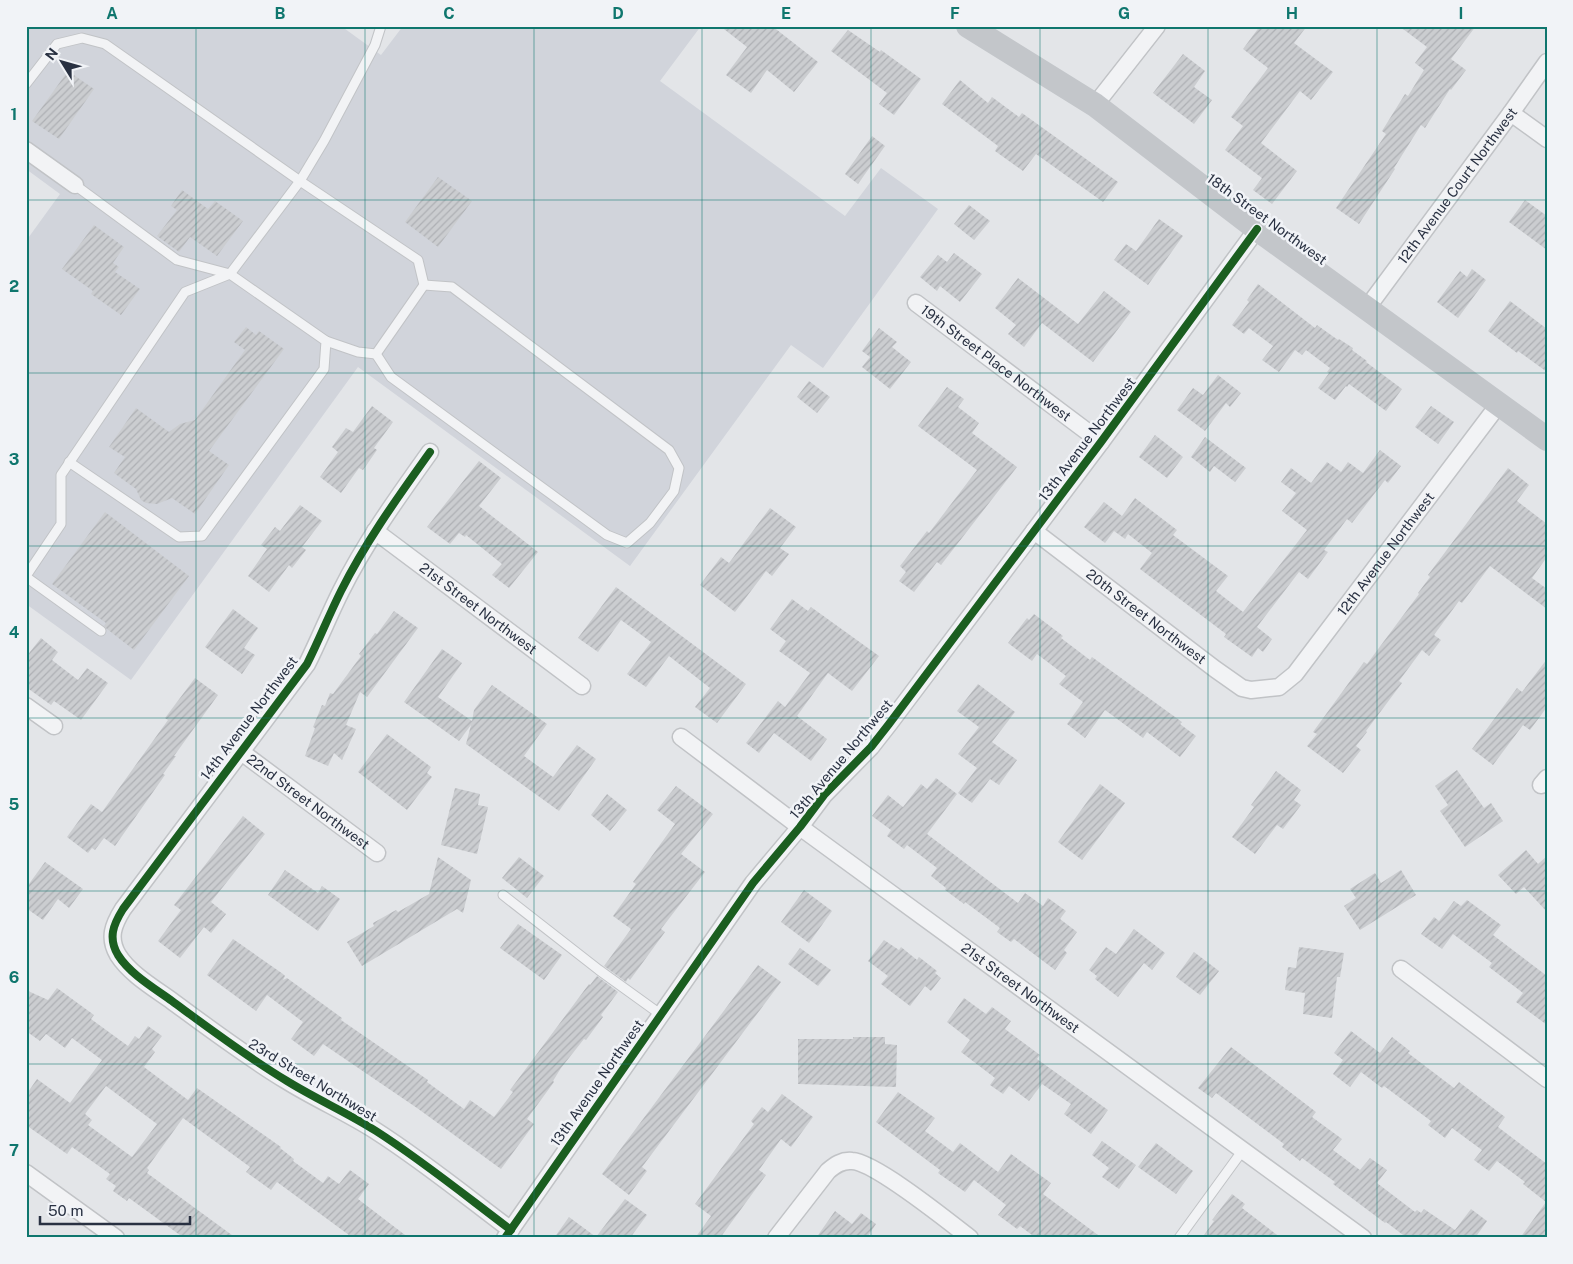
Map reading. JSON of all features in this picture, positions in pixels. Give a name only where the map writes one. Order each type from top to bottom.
[{"type":"street","name":"18th Street Northwest","points":[[968,26],[1095,105],[1257,229],[1547,439]]},
{"type":"street","points":[[1095,105],[1157,26]]},
{"type":"street","name":"12th Avenue Court Northwest","points":[[1367,308],[1547,62]]},
{"type":"street","points":[[1511,113],[1547,139]]},
{"type":"street","points":[[26,150],[75,185]]},
{"type":"street","name":"13th Avenue Northwest","points":[[508,1234],[753,883],[833,784],[871,746],[1101,442],[1257,229]]},
{"type":"street","name":"19th Street Place Northwest","points":[[916,303],[1101,442]]},
{"type":"street","name":"12th Avenue Northwest","points":[[1263,689],[1278,687],[1295,674],[1499,404]]},
{"type":"street","name":"14th Avenue Northwest","points":[[112,942],[112,928],[123,909],[307,664],[321,638],[341,592],[375,531],[430,452]]},
{"type":"street","name":"21st Street Northwest","points":[[375,531],[582,686]]},
{"type":"street","name":"20th Street Northwest","points":[[1034,531],[1242,688],[1251,690],[1263,689]]},
{"type":"street","points":[[26,706],[54,726]]},
{"type":"street","name":"21st Street Northwest","points":[[680,738],[1363,1238]]},
{"type":"street","name":"22nd Street Northwest","points":[[240,751],[377,853]]},
{"type":"street","name":"23rd Street Northwest","points":[[112,942],[118,956],[133,971],[218,1036],[288,1082],[375,1131],[418,1160],[508,1234]]},
{"type":"street","points":[[1401,969],[1547,1079]]},
{"type":"street","points":[[776,1238],[828,1171],[838,1163],[845,1161],[859,1162],[872,1168],[970,1238]]},
{"type":"street","points":[[26,1173],[116,1238]]},
{"type":"lane","points":[[102,631],[26,577],[61,524],[61,475],[185,292],[230,274],[300,181],[376,45],[381,26]]},
{"type":"lane","points":[[26,84],[57,44],[82,38],[105,44],[300,181],[418,260],[424,285],[376,354]]},
{"type":"lane","points":[[75,185],[177,260],[230,274],[326,341],[358,352],[376,354]]},
{"type":"lane","points":[[376,354],[390,377],[607,535],[627,542],[650,523],[674,491],[679,468],[669,450],[452,287],[424,285]]},
{"type":"lane","points":[[69,462],[180,537],[202,536],[324,369],[326,341]]},
{"type":"lane","points":[[503,896],[660,1014]]},
{"type":"lane","points":[[1178,1238],[1243,1150]]},
{"type":"shaded area","points":[[26,26],[341,26],[381,55],[403,26],[701,26],[660,81],[845,216],[881,168],[938,209],[823,368],[791,345],[630,566],[358,367],[131,680],[26,604],[26,241],[60,194],[26,169]]},
{"type":"building","points":[[720,26],[772,26],[818,62],[794,92],[767,70],[751,93],[726,75],[747,47]]},
{"type":"building","points":[[1260,26],[1307,26],[1294,43],[1333,72],[1311,100],[1300,91],[1261,143],[1297,171],[1272,204],[1253,190],[1262,178],[1225,150],[1243,126],[1231,117],[1268,68],[1243,49]]},
{"type":"building","points":[[1399,26],[1476,26],[1451,59],[1466,70],[1450,89],[1425,128],[1421,125],[1359,224],[1336,208],[1386,134],[1382,131],[1405,94],[1408,96],[1424,70],[1415,63],[1427,47]]},
{"type":"building","points":[[848,30],[880,52],[881,50],[921,79],[894,115],[879,104],[887,93],[831,51]]},
{"type":"building","points":[[1183,54],[1205,71],[1194,87],[1212,100],[1194,124],[1153,93]]},
{"type":"building","points":[[68,71],[94,89],[59,139],[32,121]]},
{"type":"building","points":[[960,80],[988,103],[992,97],[1019,117],[1022,113],[1118,182],[1103,202],[1036,154],[1023,171],[995,151],[998,146],[942,104]]},
{"type":"building","points":[[872,136],[885,146],[858,184],[845,174]]},
{"type":"building","points":[[438,177],[472,201],[438,247],[405,222]]},
{"type":"building","points":[[182,190],[208,209],[215,201],[243,221],[217,256],[190,237],[179,252],[157,236],[177,210],[171,206]]},
{"type":"building","points":[[1525,200],[1547,216],[1547,250],[1509,222]]},
{"type":"building","points":[[969,205],[990,221],[974,240],[954,224]]},
{"type":"building","points":[[1159,219],[1183,236],[1148,285],[1114,260],[1126,244],[1136,251]]},
{"type":"building","points":[[94,225],[124,247],[113,263],[119,267],[115,272],[140,289],[121,315],[91,294],[93,291],[62,269]]},
{"type":"building","points":[[954,253],[982,274],[960,302],[940,286],[937,291],[920,277],[938,255],[947,262]]},
{"type":"building","points":[[1472,269],[1486,280],[1458,318],[1437,302],[1460,271],[1467,277]]},
{"type":"building","points":[[1018,278],[1078,324],[1104,291],[1131,312],[1093,362],[1042,323],[1024,347],[1008,334],[1016,325],[995,308]]},
{"type":"building","points":[[1258,284],[1315,328],[1317,325],[1353,348],[1352,350],[1366,362],[1402,389],[1386,411],[1349,384],[1335,400],[1318,388],[1329,373],[1327,372],[1330,368],[1306,350],[1302,355],[1295,350],[1279,372],[1262,360],[1273,346],[1249,328],[1244,334],[1232,325],[1249,302],[1247,300]]},
{"type":"building","points":[[1510,301],[1547,329],[1547,372],[1518,351],[1517,353],[1488,331]]},
{"type":"building","points":[[246,327],[256,335],[259,331],[284,349],[209,451],[229,465],[195,514],[172,498],[157,504],[146,503],[141,500],[136,489],[114,473],[125,457],[109,447],[136,408],[169,432],[180,424],[195,420],[245,350],[234,342]]},
{"type":"building","points":[[879,328],[897,342],[892,347],[911,362],[890,389],[862,367],[870,357],[862,351]]},
{"type":"building","points":[[1218,375],[1241,393],[1230,407],[1226,403],[1205,431],[1177,410],[1193,388],[1203,395]]},
{"type":"building","points":[[809,381],[830,397],[817,413],[797,397]]},
{"type":"building","points":[[947,387],[964,399],[958,407],[979,423],[972,433],[1017,467],[941,565],[937,562],[914,592],[899,581],[906,572],[900,566],[927,531],[929,533],[977,470],[918,426]]},
{"type":"building","points":[[372,406],[393,422],[374,448],[377,450],[363,470],[359,468],[341,493],[320,477],[338,452],[332,447],[346,428],[353,432]]},
{"type":"building","points":[[1431,406],[1454,422],[1438,444],[1415,427]]},
{"type":"building","points":[[1155,435],[1183,457],[1167,478],[1139,457]]},
{"type":"building","points":[[1205,437],[1246,468],[1235,482],[1214,466],[1210,472],[1191,457]]},
{"type":"building","points":[[1380,450],[1401,466],[1388,483],[1385,480],[1352,523],[1347,519],[1324,550],[1328,552],[1308,579],[1299,572],[1257,627],[1272,639],[1263,652],[1258,648],[1252,657],[1224,637],[1226,634],[1140,569],[1152,553],[1128,534],[1125,539],[1114,531],[1105,543],[1084,527],[1104,502],[1122,516],[1135,498],[1177,530],[1173,535],[1228,576],[1216,591],[1243,612],[1307,530],[1282,511],[1296,493],[1281,482],[1291,468],[1311,483],[1327,462],[1341,472],[1348,462],[1363,473]]},
{"type":"building","points":[[479,461],[501,478],[479,506],[538,552],[509,588],[492,575],[502,564],[466,535],[465,537],[459,533],[450,544],[427,527]]},
{"type":"building","points":[[1508,468],[1529,485],[1517,501],[1547,524],[1547,557],[1532,578],[1547,589],[1547,609],[1490,566],[1462,603],[1459,601],[1434,635],[1441,640],[1429,656],[1422,650],[1399,681],[1402,683],[1356,746],[1361,750],[1343,773],[1307,746],[1317,734],[1313,732],[1364,662],[1367,664],[1419,594],[1430,577],[1428,575]]},
{"type":"building","points":[[300,505],[322,521],[302,547],[306,550],[292,568],[289,565],[269,592],[248,576],[267,549],[261,545],[275,527],[280,531]]},
{"type":"building","points":[[770,508],[796,527],[780,548],[789,554],[772,576],[766,571],[735,612],[700,585],[721,557],[729,563]]},
{"type":"building","points":[[105,512],[189,576],[134,650],[107,629],[104,626],[106,623],[52,584]]},
{"type":"building","points":[[616,587],[746,684],[717,723],[695,707],[710,688],[669,656],[646,687],[627,674],[651,642],[621,620],[598,652],[578,638]]},
{"type":"building","points":[[792,599],[808,611],[811,607],[879,656],[852,691],[828,673],[797,716],[827,739],[811,761],[774,733],[759,753],[746,743],[778,701],[785,707],[810,673],[779,651],[786,641],[770,629]]},
{"type":"building","points":[[233,609],[258,628],[244,648],[255,655],[242,674],[205,647]]},
{"type":"building","points":[[394,611],[418,628],[367,697],[360,692],[346,725],[356,729],[342,760],[334,753],[328,766],[305,756],[315,728],[313,727],[322,705],[325,706],[330,693],[333,694],[361,656],[359,654]]},
{"type":"building","points":[[1034,614],[1090,660],[1092,657],[1182,722],[1180,724],[1196,736],[1180,757],[1147,732],[1143,738],[1105,710],[1085,738],[1067,724],[1083,702],[1059,684],[1066,676],[1037,654],[1032,661],[1008,643],[1027,618],[1029,620]]},
{"type":"building","points":[[41,638],[58,652],[52,660],[78,680],[87,668],[108,683],[81,720],[54,701],[51,705],[26,687],[26,657]]},
{"type":"building","points":[[442,649],[462,663],[438,697],[472,721],[474,710],[492,685],[547,724],[524,756],[553,777],[577,745],[596,759],[559,811],[466,744],[471,725],[459,741],[404,702]]},
{"type":"building","points":[[1547,659],[1547,707],[1530,730],[1523,725],[1493,765],[1472,749],[1517,688],[1522,692]]},
{"type":"building","points":[[195,678],[218,695],[174,756],[176,756],[163,774],[165,775],[115,846],[104,838],[95,850],[92,848],[88,853],[67,837],[91,804],[102,812],[168,720],[165,718]]},
{"type":"building","points":[[978,684],[1015,712],[992,742],[1017,760],[999,785],[990,779],[972,803],[958,793],[977,768],[958,754],[979,727],[957,711]]},
{"type":"building","points":[[387,734],[431,767],[427,773],[432,777],[407,810],[358,772]]},
{"type":"building","points":[[1457,770],[1484,808],[1491,803],[1503,821],[1465,847],[1440,811],[1448,805],[1435,786]]},
{"type":"building","points":[[1276,771],[1301,790],[1294,800],[1301,805],[1283,829],[1277,825],[1255,854],[1232,837],[1254,807],[1251,805]]},
{"type":"building","points":[[936,778],[957,794],[927,834],[1018,903],[1025,893],[1043,906],[1048,898],[1066,911],[1060,919],[1077,932],[1064,950],[1067,953],[1055,970],[1014,939],[1011,942],[997,932],[1000,928],[945,890],[946,888],[931,876],[937,868],[907,845],[904,849],[887,836],[891,830],[872,816],[888,795],[903,807],[921,784],[927,789]]},
{"type":"building","points":[[1100,784],[1125,803],[1082,860],[1058,842]]},
{"type":"building","points":[[676,786],[713,814],[681,854],[705,872],[661,929],[665,932],[630,980],[628,978],[626,982],[604,966],[631,929],[613,916],[636,884],[633,882],[675,824],[657,810]]},
{"type":"building","points":[[455,788],[480,794],[478,805],[488,807],[477,854],[441,845]]},
{"type":"building","points":[[607,794],[627,810],[610,831],[591,815]]},
{"type":"building","points":[[243,816],[265,834],[211,902],[226,914],[211,933],[204,927],[180,958],[158,941],[181,910],[174,905]]},
{"type":"building","points":[[1526,850],[1538,864],[1547,856],[1547,912],[1524,887],[1516,894],[1498,875]]},
{"type":"building","points":[[438,857],[471,880],[463,913],[457,909],[362,966],[347,942],[374,926],[373,923],[396,910],[398,912],[429,894]]},
{"type":"building","points":[[519,857],[544,876],[527,898],[502,878]]},
{"type":"building","points":[[45,862],[83,889],[69,908],[58,899],[43,920],[26,908],[26,888]]},
{"type":"building","points":[[285,870],[318,893],[322,886],[340,899],[318,931],[268,895]]},
{"type":"building","points":[[1401,870],[1416,895],[1360,930],[1344,906],[1356,898],[1350,889],[1375,873],[1381,883]]},
{"type":"building","points":[[804,890],[832,911],[809,943],[781,922]]},
{"type":"building","points":[[1467,900],[1501,925],[1493,935],[1547,976],[1547,1025],[1516,1002],[1523,993],[1489,967],[1492,963],[1453,934],[1442,949],[1421,934],[1434,917],[1439,921],[1454,901],[1461,906]]},
{"type":"building","points":[[518,924],[562,955],[544,980],[500,948]]},
{"type":"building","points":[[1134,929],[1165,953],[1152,970],[1144,963],[1118,997],[1095,979],[1097,976],[1089,970],[1106,947],[1116,954]]},
{"type":"building","points":[[233,939],[283,974],[285,976],[283,980],[287,978],[342,1018],[341,1020],[428,1080],[427,1082],[464,1109],[470,1100],[494,1117],[513,1092],[510,1090],[589,984],[597,976],[618,992],[601,1015],[603,1017],[561,1068],[554,1082],[527,1119],[534,1124],[501,1169],[417,1108],[323,1044],[314,1056],[291,1039],[303,1022],[267,995],[256,1011],[207,975]]},
{"type":"building","points":[[884,940],[899,950],[901,947],[917,960],[919,957],[937,971],[935,973],[941,978],[931,991],[925,986],[910,1006],[881,984],[888,976],[868,961]]},
{"type":"building","points":[[1299,947],[1344,953],[1340,977],[1337,977],[1332,1018],[1303,1014],[1305,993],[1285,990],[1288,967],[1296,968]]},
{"type":"building","points":[[800,948],[831,970],[818,986],[788,964]]},
{"type":"building","points":[[1194,952],[1219,971],[1200,995],[1176,977]]},
{"type":"building","points":[[758,965],[781,982],[642,1167],[647,1171],[629,1195],[602,1174]]},
{"type":"building","points":[[57,988],[94,1015],[91,1019],[128,1046],[135,1036],[139,1039],[148,1026],[162,1036],[152,1049],[155,1052],[144,1067],[188,1100],[197,1088],[281,1147],[294,1159],[293,1161],[323,1183],[328,1176],[339,1184],[350,1170],[369,1184],[358,1199],[409,1238],[353,1238],[277,1182],[271,1190],[246,1172],[250,1167],[183,1118],[147,1168],[149,1170],[147,1173],[236,1238],[184,1238],[129,1198],[127,1201],[113,1191],[116,1186],[106,1179],[110,1174],[72,1147],[67,1154],[26,1125],[26,1095],[37,1079],[70,1103],[102,1060],[72,1038],[65,1048],[46,1034],[40,1041],[26,1031],[26,990],[48,1000]],"holes":[[[106,1086],[157,1124],[132,1157],[88,1125],[92,1120],[85,1114]]]},
{"type":"building","points":[[964,998],[986,1014],[992,1007],[1011,1021],[1005,1029],[1040,1055],[1037,1059],[1108,1110],[1091,1134],[1064,1114],[1071,1104],[1042,1084],[1029,1101],[1009,1086],[1003,1094],[990,1085],[995,1078],[961,1052],[970,1040],[947,1022]]},
{"type":"building","points":[[1351,1031],[1380,1053],[1392,1037],[1410,1051],[1408,1053],[1454,1088],[1459,1082],[1505,1117],[1498,1127],[1547,1164],[1547,1238],[1520,1238],[1546,1202],[1523,1184],[1525,1182],[1497,1161],[1489,1171],[1474,1160],[1482,1150],[1452,1128],[1445,1138],[1428,1125],[1431,1121],[1384,1086],[1382,1088],[1361,1072],[1350,1087],[1333,1074],[1343,1060],[1334,1053]]},
{"type":"building","points":[[853,1037],[885,1037],[885,1044],[897,1045],[896,1087],[798,1084],[798,1039],[853,1039]]},
{"type":"building","points":[[1231,1047],[1316,1112],[1312,1117],[1342,1139],[1333,1150],[1360,1170],[1370,1158],[1387,1170],[1377,1183],[1415,1212],[1417,1210],[1421,1213],[1424,1209],[1455,1230],[1471,1209],[1487,1221],[1475,1238],[1407,1238],[1333,1184],[1335,1182],[1302,1158],[1300,1161],[1282,1147],[1284,1144],[1216,1093],[1212,1098],[1198,1088]]},
{"type":"building","points":[[898,1092],[935,1118],[925,1131],[953,1152],[960,1143],[998,1172],[1011,1154],[1051,1183],[1043,1194],[1102,1238],[1036,1238],[1020,1226],[1017,1229],[998,1215],[1006,1205],[974,1180],[965,1192],[938,1173],[940,1170],[876,1122]]},
{"type":"building","points":[[782,1094],[813,1117],[791,1147],[781,1139],[759,1170],[766,1175],[720,1238],[695,1238],[711,1216],[695,1204],[754,1124],[751,1121],[762,1107],[768,1112]]},
{"type":"building","points":[[1102,1141],[1136,1165],[1119,1189],[1102,1177],[1109,1168],[1092,1155]]},
{"type":"building","points":[[1156,1143],[1193,1171],[1176,1194],[1138,1167]]},
{"type":"building","points":[[1232,1194],[1245,1204],[1242,1208],[1281,1238],[1202,1238],[1214,1221],[1212,1220]]},
{"type":"building","points":[[625,1199],[647,1215],[630,1238],[554,1238],[569,1217],[596,1237]]},
{"type":"building","points":[[835,1211],[852,1224],[861,1213],[876,1224],[868,1236],[871,1238],[816,1238]]},
{"type":"cycle path","points":[[505,1238],[753,883],[824,795],[871,747],[889,724],[1101,442],[1257,229]]},
{"type":"cycle path","points":[[430,452],[361,555],[341,591],[307,664],[123,909],[114,926],[113,943],[118,955],[129,968],[150,986],[229,1043],[298,1088],[365,1124],[428,1167],[511,1230]]}]
